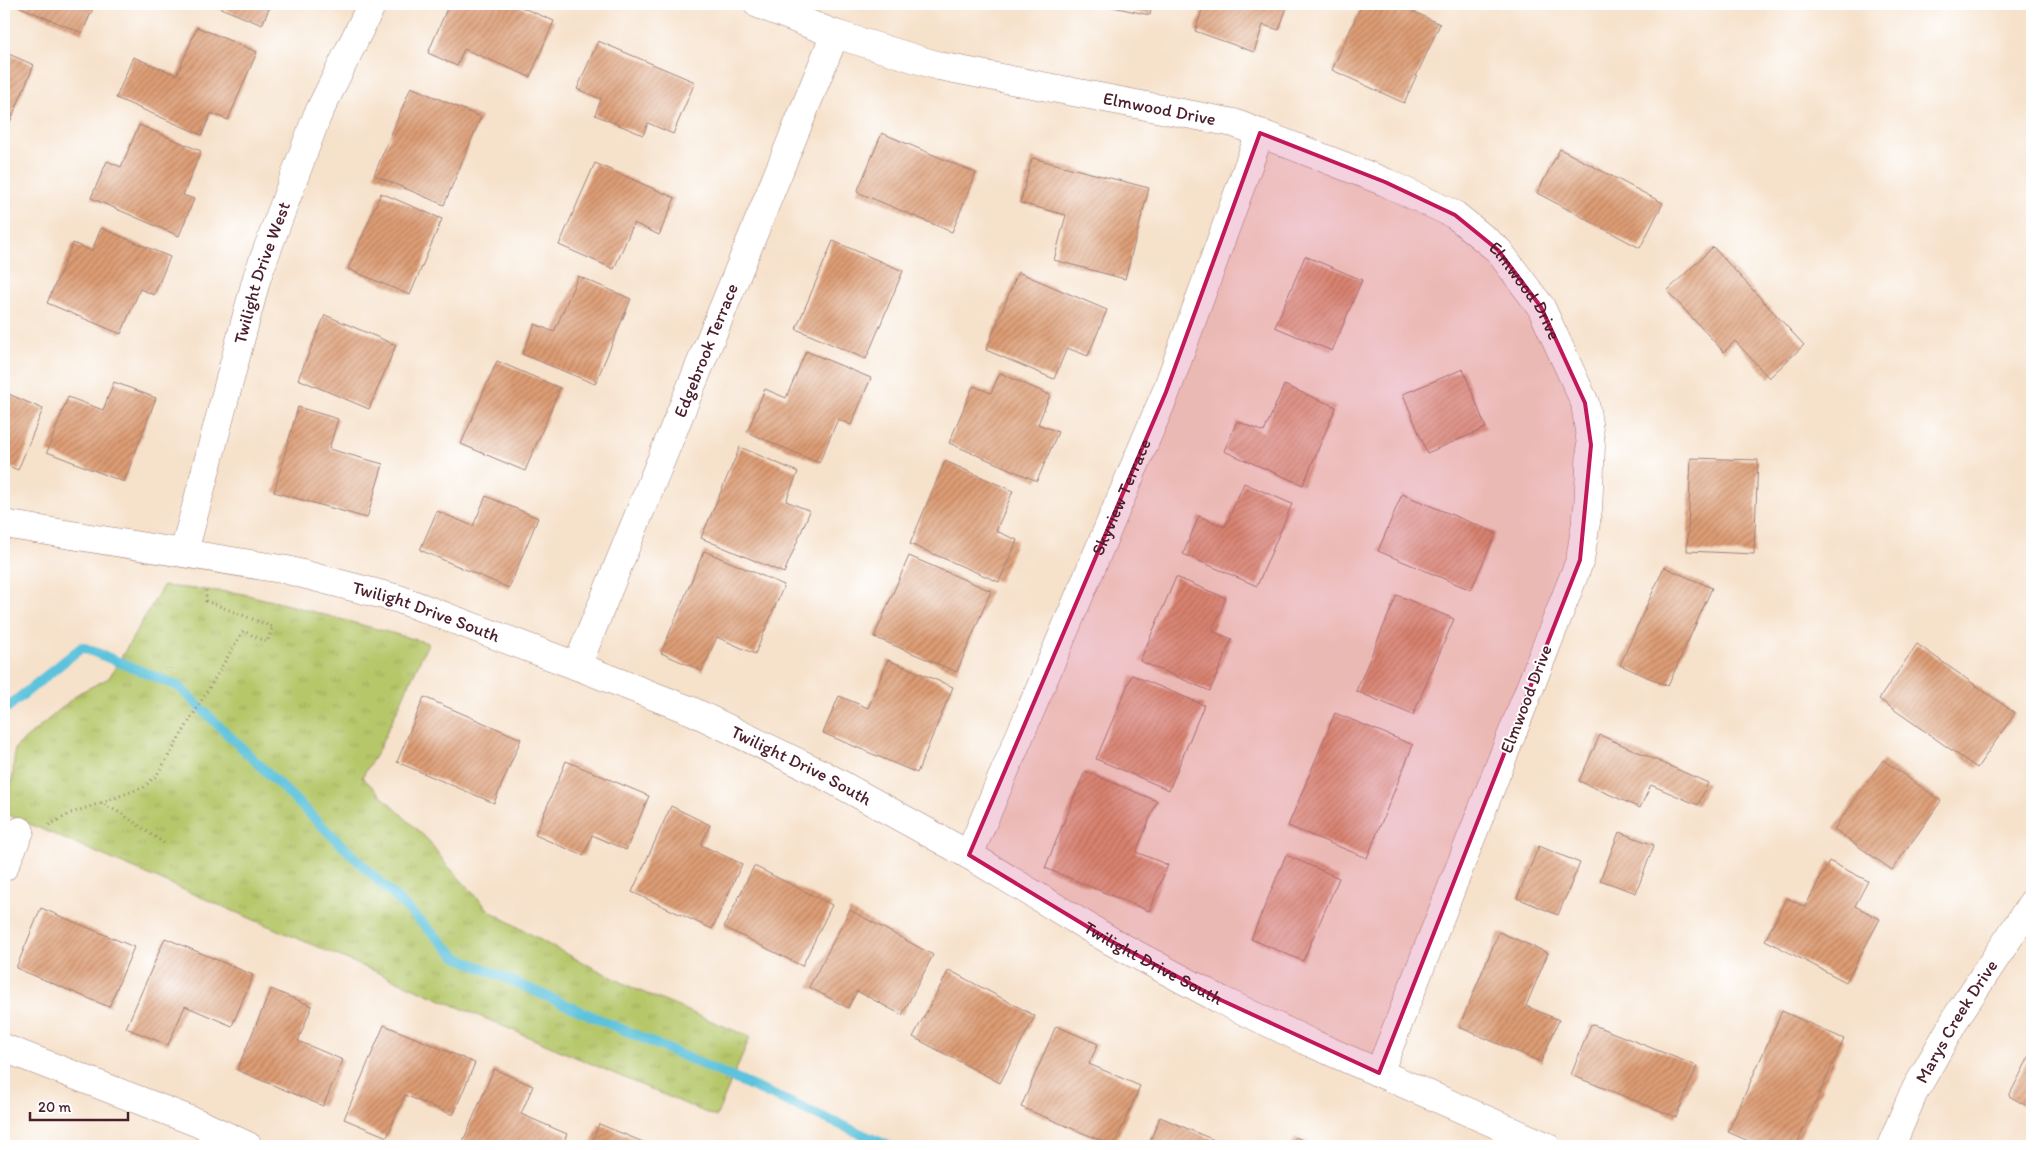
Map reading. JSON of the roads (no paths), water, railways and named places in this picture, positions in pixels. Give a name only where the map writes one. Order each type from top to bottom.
[{"type":"street","name":"Twilight Drive West","points":[[196,554],[257,277],[317,116],[372,4]]},
{"type":"street","name":"Elmwood Drive","points":[[758,4],[835,34],[939,66],[1234,123],[1260,133],[1385,182],[1455,215],[1498,250],[1542,306],[1584,403],[1591,445],[1588,509],[1580,560],[1379,1073]]},
{"type":"street","name":"Edgebrook Terrace","points":[[577,666],[835,34]]},
{"type":"street","name":"Skyview Terrace","points":[[969,855],[1166,392],[1260,133]]},
{"type":"street","name":"Twilight Drive South","points":[[4,524],[287,570],[399,599],[692,711],[822,774],[969,855],[1111,941],[1212,996],[1311,1043],[1546,1146]]},
{"type":"street","points":[[4,867],[31,830]]},
{"type":"street","name":"Marys Creek Drive","points":[[1891,1146],[1913,1094],[1959,1013],[2032,903]]},
{"type":"street","points":[[4,1048],[198,1123],[248,1146]]},
{"type":"waterway","points":[[4,710],[82,647],[178,686],[457,957],[889,1146]]}]
